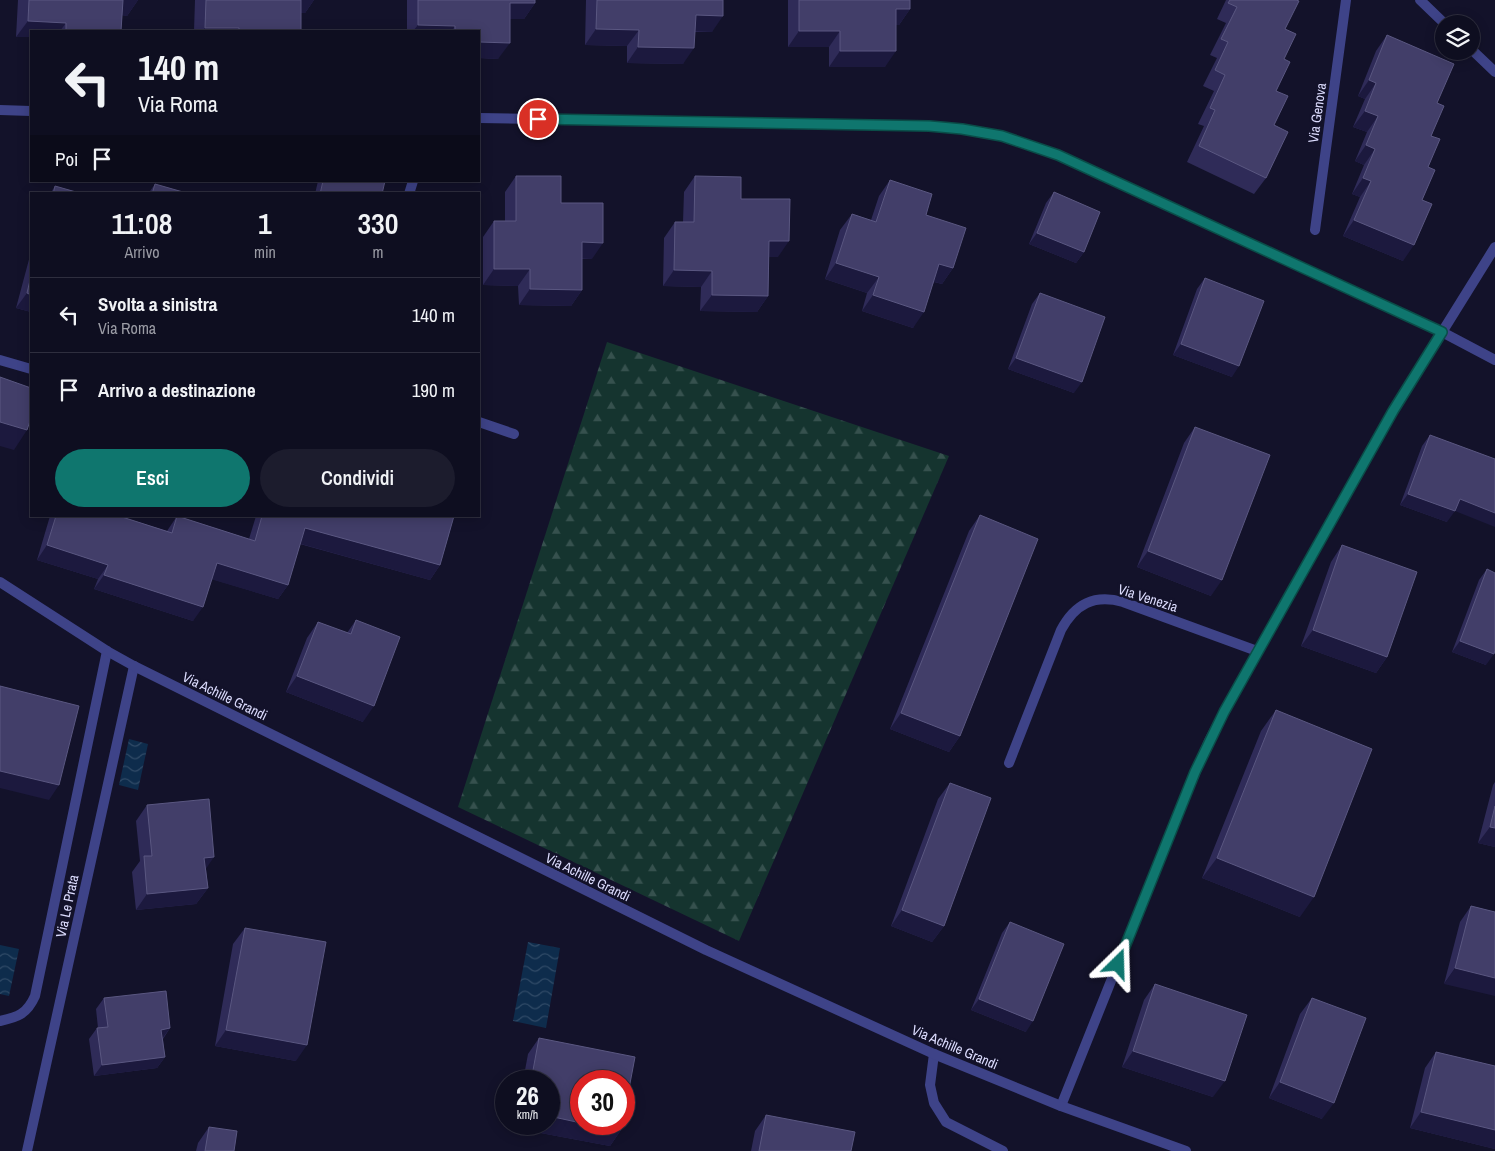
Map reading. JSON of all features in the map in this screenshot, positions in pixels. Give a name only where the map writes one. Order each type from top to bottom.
[{"type":"street","name":"Via Genova","points":[[1315,230],[1346,0]]},
{"type":"street","points":[[1420,0],[1436,15]]},
{"type":"street","points":[[1480,58],[1495,72]]},
{"type":"street","points":[[0,110],[30,111]]},
{"type":"street","points":[[480,118],[929,126],[962,129],[1002,136],[1068,159],[1442,332],[1495,360]]},
{"type":"street","points":[[1061,1106],[1195,772],[1224,712],[1393,411],[1495,247]]},
{"type":"street","points":[[0,360],[30,369]]},
{"type":"street","points":[[480,422],[514,434]]},
{"type":"street","name":"Via Achille Grandi","points":[[0,582],[107,651],[134,666],[706,950],[934,1054],[1061,1106],[1186,1151]]},
{"type":"street","name":"Via Venezia","points":[[1009,763],[1061,630],[1071,614],[1085,603],[1103,598],[1123,602],[1257,651]]},
{"type":"street","name":"Via Le Prata","points":[[0,1021],[27,1011],[35,996],[107,651]]},
{"type":"street","name":"Via Le Prata","points":[[27,1151],[134,666]]},
{"type":"street","points":[[934,1054],[930,1085],[934,1103],[946,1122],[1003,1151]]},
{"type":"green space","points":[[607,342],[949,456],[739,941],[458,807]]},
{"type":"water","points":[[129,739],[148,744],[138,790],[119,785]]},
{"type":"water","points":[[528,942],[560,948],[546,1028],[513,1021]]},
{"type":"water","points":[[0,945],[19,949],[9,996],[0,994]]},
{"type":"building","points":[[29,0],[123,0],[121,30],[66,30],[66,23],[28,21]]},
{"type":"building","points":[[206,0],[301,0],[301,30],[205,28]]},
{"type":"building","points":[[418,0],[535,0],[535,3],[510,3],[510,43],[480,42],[480,30],[455,30],[455,26],[418,25]]},
{"type":"building","points":[[597,0],[723,0],[723,16],[696,15],[694,48],[638,47],[639,30],[596,29]]},
{"type":"building","points":[[799,0],[910,0],[910,9],[896,9],[896,51],[840,51],[840,31],[799,31]]},
{"type":"building","points":[[1230,0],[1299,1],[1285,29],[1296,34],[1284,59],[1290,62],[1276,91],[1288,96],[1274,125],[1288,132],[1266,178],[1199,146],[1215,110],[1210,108],[1225,75],[1215,70],[1228,42],[1221,39],[1237,7],[1228,3]]},
{"type":"building","points":[[1387,35],[1435,56],[1435,60],[1445,60],[1454,64],[1437,103],[1444,106],[1431,136],[1440,139],[1428,167],[1435,170],[1422,200],[1432,204],[1414,245],[1354,220],[1371,181],[1363,178],[1375,149],[1366,145],[1378,116],[1365,111],[1376,83],[1369,80]]},
{"type":"building","points":[[516,176],[561,176],[561,203],[603,203],[603,243],[582,242],[582,290],[530,289],[530,269],[494,269],[494,221],[516,221]]},
{"type":"building","points":[[695,176],[741,177],[741,199],[790,199],[789,241],[769,241],[768,296],[712,295],[712,271],[674,270],[675,222],[694,222]]},
{"type":"building","points":[[890,180],[932,194],[926,215],[966,228],[953,268],[939,264],[924,312],[873,295],[879,277],[836,263],[852,214],[876,222]]},
{"type":"building","points":[[323,182],[385,182],[382,192],[320,192]]},
{"type":"building","points":[[155,184],[183,192],[153,192]]},
{"type":"building","points":[[55,186],[76,192],[54,192]]},
{"type":"building","points":[[1054,192],[1100,212],[1084,252],[1037,233]]},
{"type":"building","points":[[1205,278],[1264,301],[1239,366],[1181,344]]},
{"type":"building","points":[[30,280],[30,294],[27,293]]},
{"type":"building","points":[[1040,293],[1105,317],[1082,382],[1016,358]]},
{"type":"building","points":[[0,377],[30,388],[30,421],[27,430],[0,422]]},
{"type":"building","points":[[1195,427],[1270,455],[1222,580],[1148,551]]},
{"type":"building","points":[[1430,435],[1495,459],[1495,513],[1460,499],[1455,511],[1408,494]]},
{"type":"building","points":[[980,515],[1038,539],[960,736],[901,713]]},
{"type":"building","points":[[56,517],[122,517],[172,533],[177,517],[180,517],[255,541],[262,517],[454,517],[440,565],[305,528],[288,585],[217,563],[203,607],[104,575],[108,565],[47,545]]},
{"type":"building","points":[[1342,545],[1417,572],[1387,657],[1313,630]]},
{"type":"building","points":[[1487,569],[1495,573],[1494,654],[1460,641]]},
{"type":"building","points":[[356,620],[400,637],[374,706],[297,676],[318,622],[351,634]]},
{"type":"building","points":[[0,686],[79,706],[59,785],[0,771]]},
{"type":"building","points":[[1276,710],[1372,749],[1314,897],[1217,858]]},
{"type":"building","points":[[950,783],[991,798],[944,926],[902,910]]},
{"type":"building","points":[[209,799],[214,857],[204,858],[208,888],[147,894],[144,856],[152,856],[147,805]]},
{"type":"building","points":[[1495,806],[1495,828],[1490,827]]},
{"type":"building","points":[[1471,906],[1495,912],[1495,978],[1455,968]]},
{"type":"building","points":[[1010,922],[1064,944],[1033,1021],[979,999]]},
{"type":"building","points":[[245,928],[326,942],[307,1045],[226,1030]]},
{"type":"building","points":[[1155,984],[1247,1015],[1225,1081],[1133,1051]]},
{"type":"building","points":[[166,991],[170,1028],[161,1030],[165,1057],[102,1065],[97,1028],[108,1027],[104,998]]},
{"type":"building","points":[[1312,998],[1366,1018],[1334,1103],[1280,1082]]},
{"type":"building","points":[[539,1038],[635,1057],[633,1070],[570,1070],[570,1121],[560,1118],[560,1070],[533,1070]]},
{"type":"building","points":[[1436,1052],[1495,1066],[1495,1130],[1421,1112]]},
{"type":"building","points":[[766,1115],[855,1132],[851,1151],[759,1151]]},
{"type":"building","points":[[209,1127],[237,1131],[234,1151],[205,1151]]},
{"type":"route","points":[[538,119],[929,126],[962,129],[1002,136],[1068,159],[1442,332],[1393,411],[1238,684],[1195,772],[1118,964]]}]
